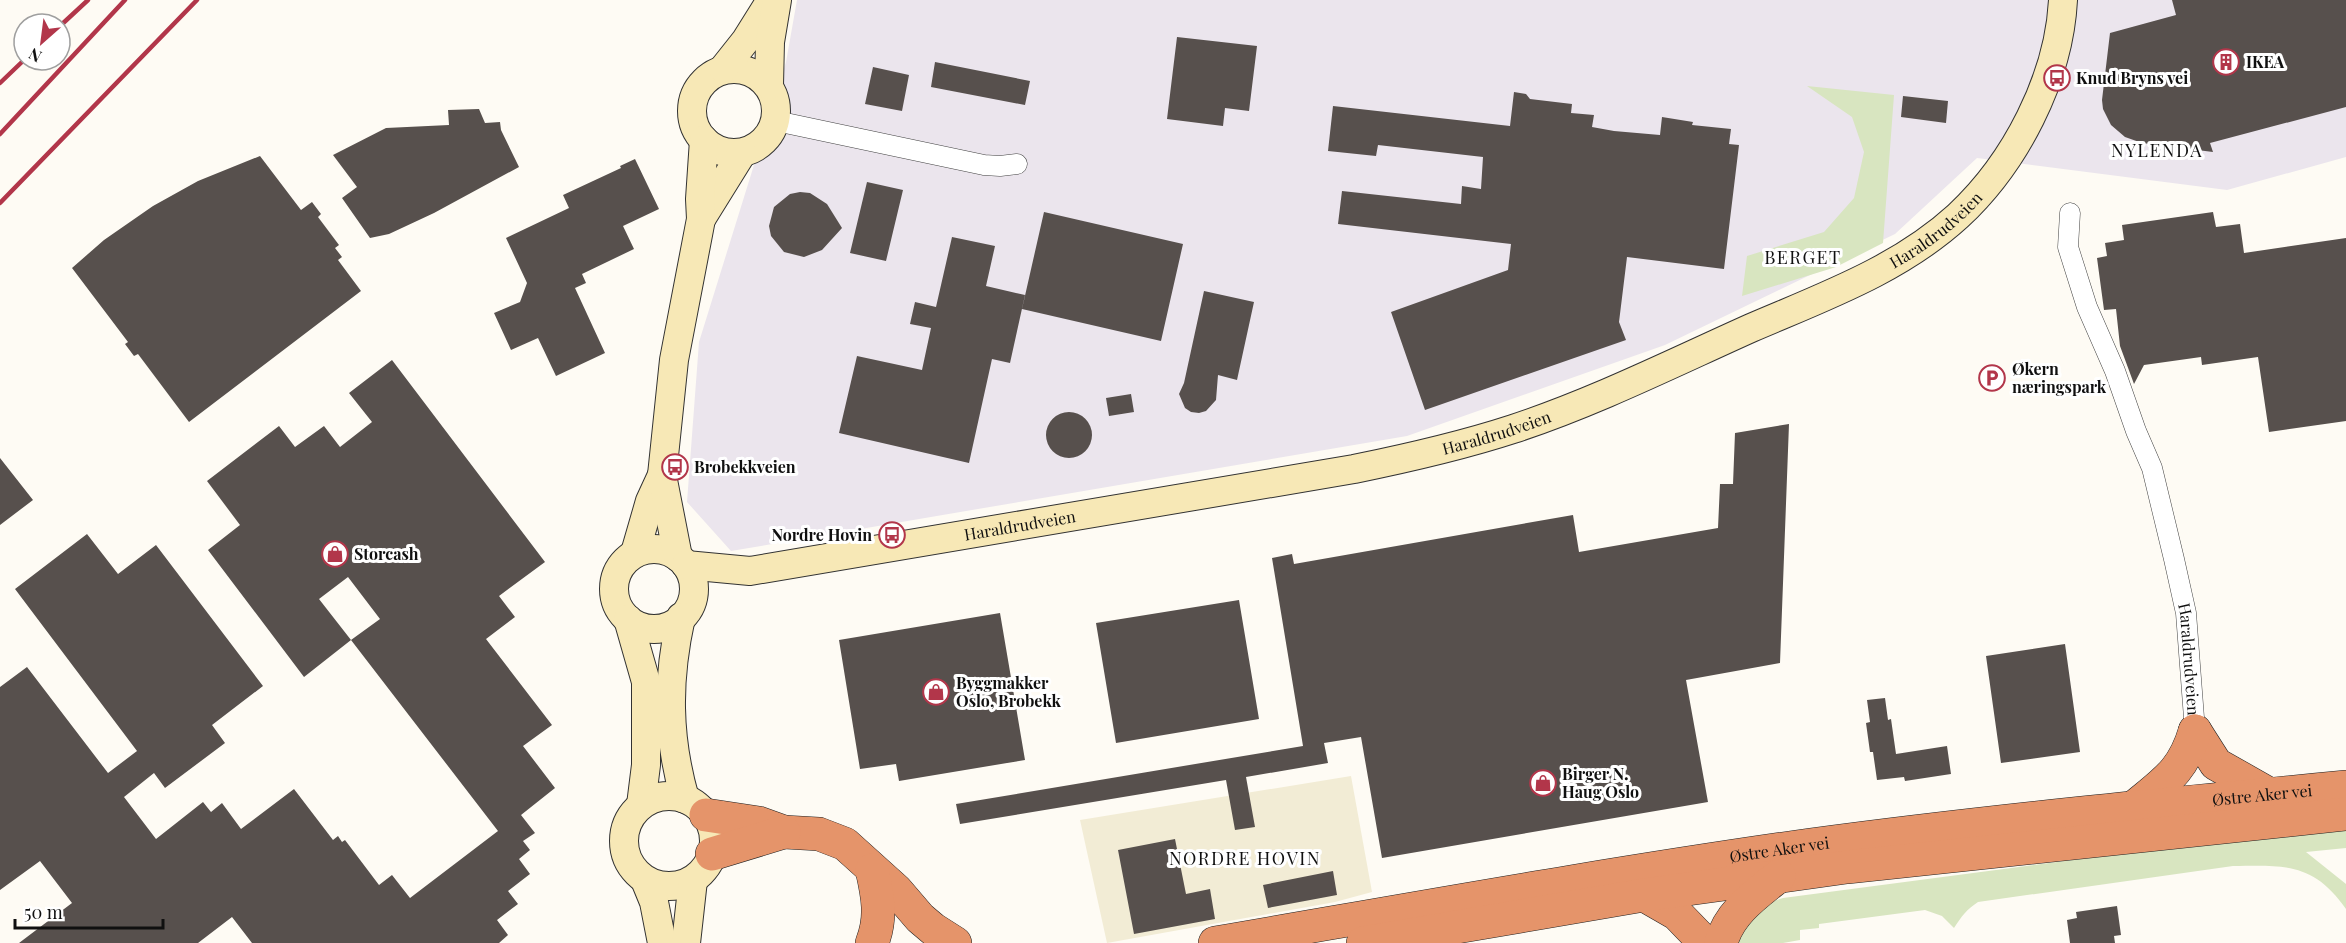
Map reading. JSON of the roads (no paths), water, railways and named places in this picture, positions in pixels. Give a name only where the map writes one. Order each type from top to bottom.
[{"type":"highway","points":[[2195,731],[2216,764],[2269,794]]},
{"type":"highway","points":[[2133,808],[2177,770],[2189,750],[2195,731]]},
{"type":"highway","name":"Østre Aker vei","points":[[1215,943],[1633,871],[1846,841],[2133,808],[2346,787]]},
{"type":"highway","points":[[695,807],[759,823],[784,832],[812,833],[832,837],[853,850],[896,890],[927,924],[955,943]]},
{"type":"highway","name":"Østre Aker vei","points":[[1363,943],[1644,895],[1779,876],[1925,857],[2346,814]]},
{"type":"highway","points":[[712,854],[784,832]]},
{"type":"highway","points":[[872,870],[878,895],[879,923],[872,943]]},
{"type":"highway","points":[[1721,943],[1732,918],[1779,876]]},
{"type":"highway","points":[[1644,895],[1677,914],[1705,943]]},
{"type":"street","points":[[723,69],[751,34],[771,0]]},
{"type":"street","points":[[768,85],[770,42],[777,0]]},
{"type":"street","name":"Haraldrudveien","points":[[682,561],[750,571],[1395,460],[1480,439],[1594,398],[1854,284],[1911,252],[1939,232],[1983,189],[2000,168],[2019,137],[2043,87],[2052,61],[2063,0]]},
{"type":"street","points":[[740,68],[756,74],[768,85],[777,109],[776,121],[771,133],[763,142],[742,153],[721,151],[704,140],[694,124],[693,99],[701,84],[711,75],[723,69],[740,68]]},
{"type":"street","points":[[776,121],[984,165],[1017,164]]},
{"type":"street","points":[[635,553],[650,501],[662,475],[674,360],[701,219],[699,199],[704,140]]},
{"type":"street","points":[[701,219],[742,153]]},
{"type":"street","name":"Haraldrudveien","points":[[2070,213],[2068,247],[2087,307],[2115,371],[2152,468],[2171,546],[2186,613],[2195,731]]},
{"type":"street","points":[[662,475],[682,561],[694,586],[672,664],[671,709],[674,750],[695,807],[714,834],[712,854],[705,869],[693,880],[684,884],[664,886],[645,880],[636,873],[628,862],[623,838],[632,814],[640,805],[657,797],[676,796],[695,807]]},
{"type":"street","points":[[640,805],[646,747],[646,682],[628,619],[616,603],[614,584],[621,566],[635,553],[646,549],[657,549],[682,561]]},
{"type":"street","name":"Haraldrudveien","points":[[685,613],[702,597],[750,571]]},
{"type":"street","points":[[628,619],[636,624],[655,629],[665,627],[685,613]]},
{"type":"street","points":[[645,880],[654,902],[662,943]]},
{"type":"street","points":[[686,943],[693,880]]},
{"type":"railway","points":[[72,15],[88,0]]},
{"type":"railway","points":[[0,134],[125,0]]},
{"type":"railway","points":[[0,203],[197,0]]},
{"type":"railway","points":[[0,83],[12,72]]},
{"type":"place","name":"IKEA","points":[[2226,62]]},
{"type":"place","name":"Knud Bryns vei","points":[[2057,78]]},
{"type":"place","name":"Økern næringspark","points":[[1992,378]]},
{"type":"place","name":"Brobekkveien","points":[[675,467]]},
{"type":"place","name":"Nordre Hovin","points":[[892,535]]},
{"type":"place","name":"Storcash","points":[[335,554]]},
{"type":"place","name":"Byggmakker Oslo, Brobekk","points":[[936,692]]},
{"type":"place","name":"Birger N. Haug Oslo","points":[[1543,783]]},
{"type":"district","name":"NYLENDA","points":[[2157,151]]},
{"type":"district","name":"BERGET","points":[[1803,258]]},
{"type":"district","name":"NORDRE HOVIN","points":[[1245,859]]}]
